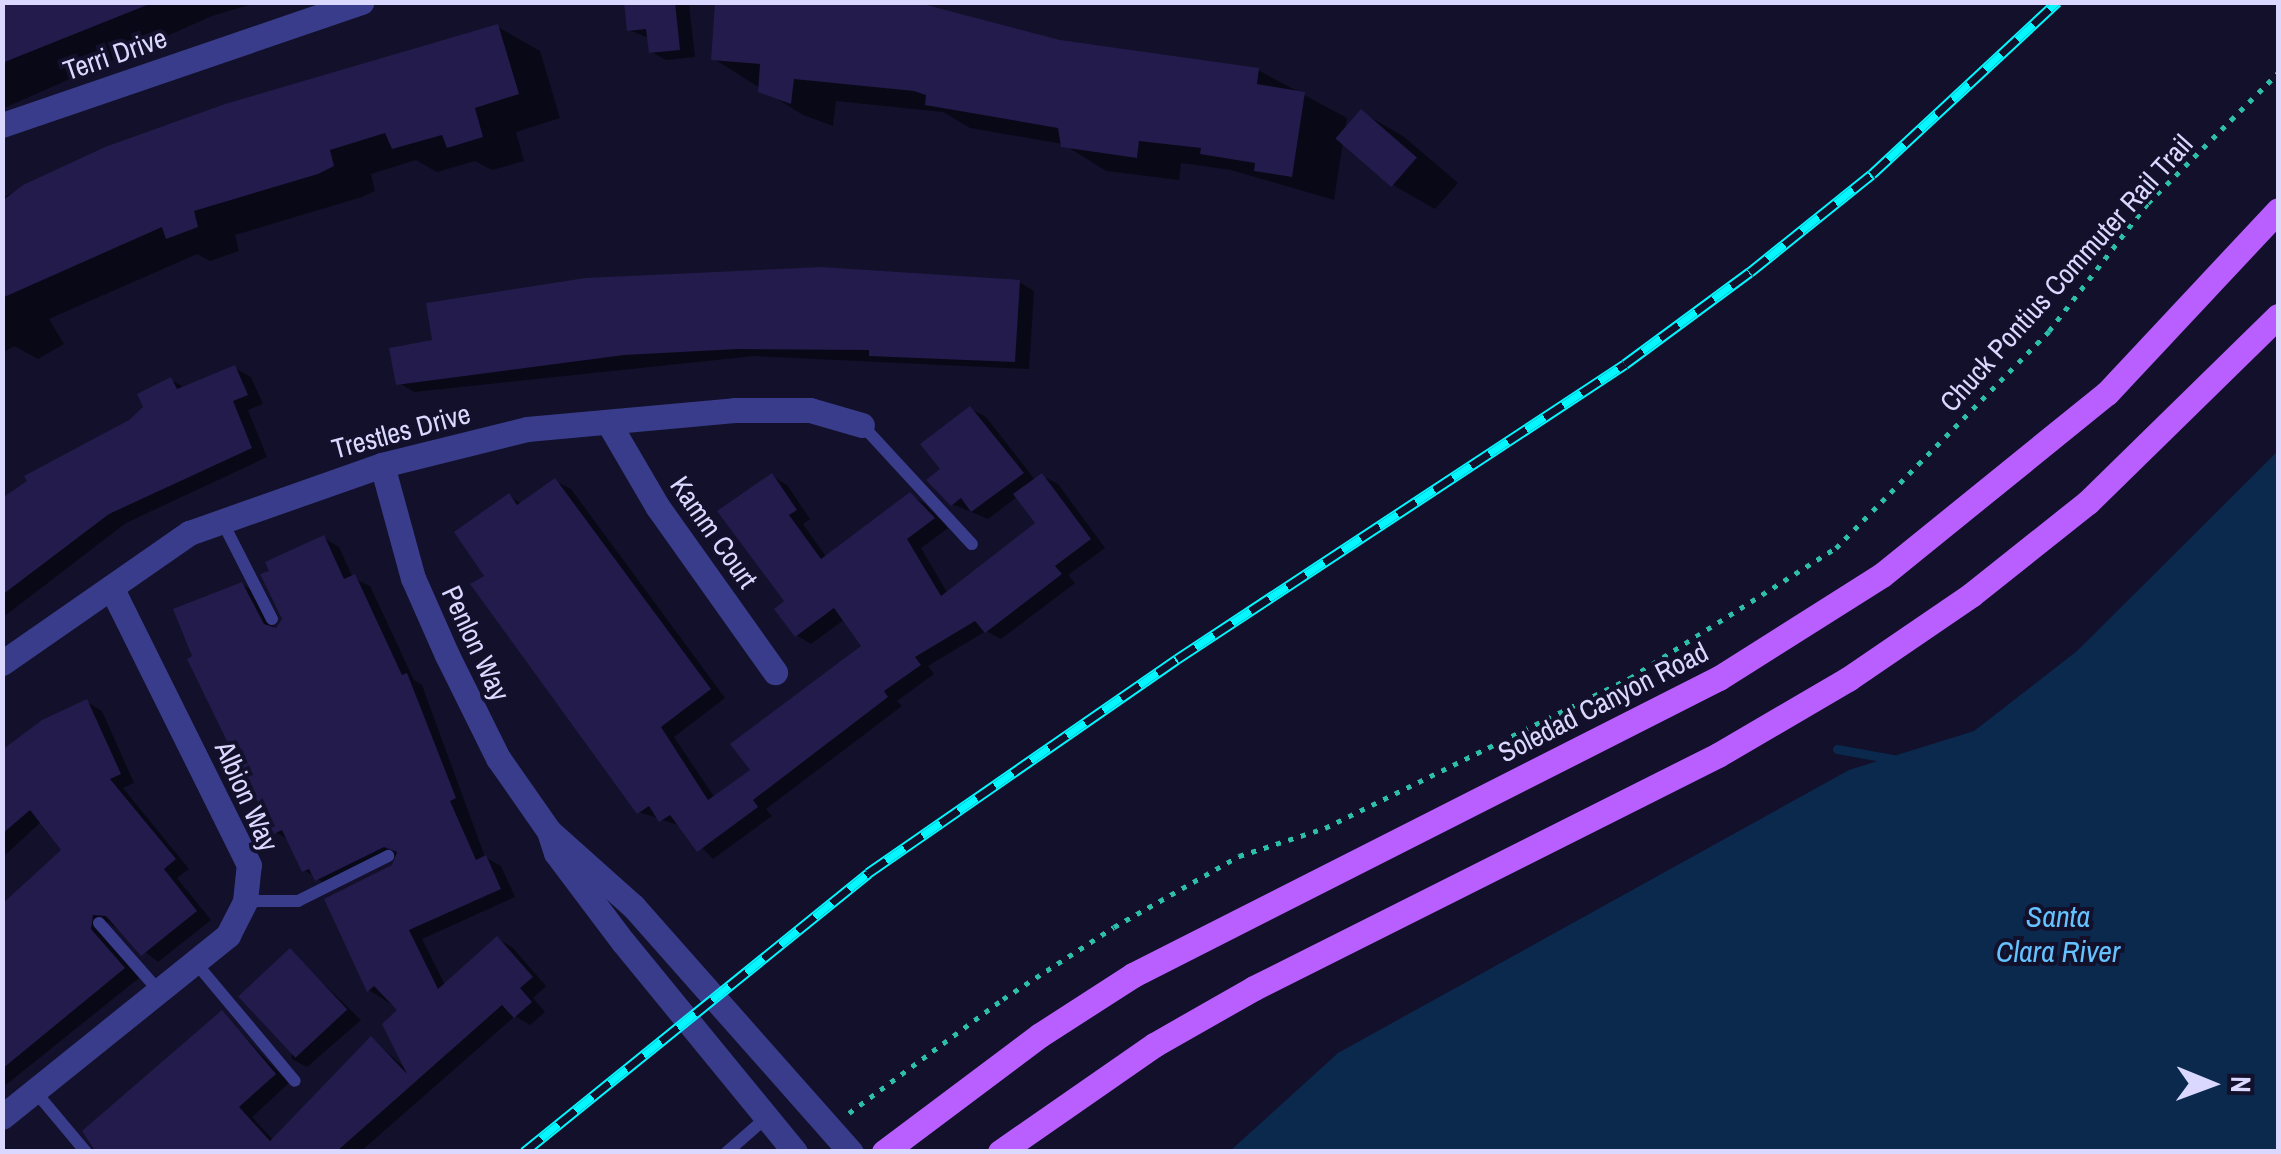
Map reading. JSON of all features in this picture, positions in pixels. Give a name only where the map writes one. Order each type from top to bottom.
[{"type":"main road","name":"Soledad Canyon Road","points":[[884,1152],[1040,1034],[1133,975],[1719,678],[1882,575],[2108,393],[2278,210]]},
{"type":"main road","points":[[1000,1152],[1154,1045],[1254,988],[1718,755],[1848,679],[1971,595],[2088,502],[2278,316]]},
{"type":"street","name":"Terri Drive","points":[[2,125],[330,7],[362,2]]},
{"type":"street","name":"Trestles Drive","points":[[2,663],[189,534],[382,465],[527,429],[608,422],[810,410],[862,425]]},
{"type":"street","name":"Kamm Court","points":[[608,422],[657,506],[776,672]]},
{"type":"street","name":"Penlon Way","points":[[382,465],[414,578],[447,655],[498,758],[549,830]]},
{"type":"street","name":"Albion Way","points":[[111,587],[249,866],[245,901]]},
{"type":"street","points":[[549,830],[633,906],[851,1152]]},
{"type":"street","points":[[549,830],[556,853],[604,917],[795,1152]]},
{"type":"street","points":[[2,1117],[228,934],[245,901]]},
{"type":"lane","points":[[862,425],[972,544]]},
{"type":"lane","points":[[222,521],[272,619]]},
{"type":"lane","points":[[245,901],[298,901],[388,856]]},
{"type":"lane","points":[[99,923],[159,991]]},
{"type":"lane","points":[[196,962],[295,1081]]},
{"type":"lane","points":[[34,1090],[86,1152]]},
{"type":"lane","points":[[727,1152],[767,1117]]},
{"type":"path","name":"Chuck Pontius Commuter Rail Trail","points":[[834,1129],[861,1101],[1003,999],[1129,918],[1239,856],[1325,828],[1630,678],[1836,548],[2049,330],[2148,203],[2278,73]]},
{"type":"water","name":"Santa Clara River","points":[[2278,451],[2278,1151],[1230,1151],[1338,1053],[1849,770],[1974,731],[2077,651]]},
{"type":"building","points":[[2,2],[147,2],[147,5],[2,63]]},
{"type":"building","points":[[624,2],[675,2],[680,50],[649,53],[646,29],[627,31]]},
{"type":"building","points":[[715,2],[915,2],[1060,40],[1259,68],[1257,84],[1305,92],[1292,177],[1254,171],[1255,163],[1200,154],[1201,148],[1139,141],[1137,158],[1061,147],[1058,128],[925,105],[926,95],[914,91],[794,79],[791,104],[758,92],[760,64],[711,60]]},
{"type":"building","points":[[498,24],[519,94],[475,108],[483,137],[447,148],[442,135],[392,149],[385,133],[330,150],[334,166],[318,174],[194,211],[198,227],[166,239],[162,227],[2,298],[2,201],[23,185],[105,147],[225,104]]},
{"type":"building","points":[[1361,109],[1417,158],[1391,187],[1335,138]]},
{"type":"building","points":[[821,267],[1020,280],[1015,362],[869,356],[869,350],[738,349],[624,355],[396,385],[389,348],[432,340],[426,303],[585,278]]},
{"type":"building","points":[[235,365],[248,395],[233,401],[252,448],[109,514],[2,595],[2,498],[27,481],[24,476],[129,420],[143,407],[137,394],[171,377],[177,389]]},
{"type":"building","points":[[970,406],[1024,473],[971,512],[961,498],[951,506],[926,480],[940,469],[920,444]]},
{"type":"building","points":[[772,473],[797,510],[789,515],[821,559],[910,492],[935,518],[907,539],[941,596],[1035,523],[1013,494],[1042,473],[1091,539],[1055,566],[1062,574],[985,633],[975,621],[915,657],[921,665],[884,691],[888,697],[753,800],[758,807],[697,852],[670,815],[659,822],[649,806],[637,814],[470,584],[484,576],[454,532],[509,493],[517,505],[555,478],[711,689],[661,727],[708,800],[750,770],[730,744],[861,646],[834,608],[795,637],[774,609],[784,601],[717,511]]},
{"type":"building","points":[[324,535],[344,579],[355,574],[402,675],[407,673],[456,798],[450,801],[476,860],[486,855],[501,889],[409,930],[438,989],[497,936],[533,977],[520,988],[532,1002],[514,1018],[502,1005],[336,1152],[96,1152],[82,1131],[222,1010],[276,1074],[239,1107],[270,1141],[371,1036],[407,1074],[382,1024],[397,1010],[374,986],[367,992],[324,899],[392,865],[397,852],[384,847],[315,881],[309,869],[302,872],[282,830],[274,834],[224,735],[187,659],[192,656],[173,609],[242,582],[264,624],[276,628],[282,619],[260,574],[269,571],[265,562]]},
{"type":"building","points":[[87,699],[121,774],[110,779],[176,859],[164,869],[197,911],[141,956],[106,916],[93,915],[91,929],[125,968],[2,1069],[2,904],[61,850],[30,810],[2,834],[2,750],[42,720]]},
{"type":"building","points":[[290,948],[347,1009],[295,1058],[238,996]]},
{"type":"waterway","points":[[1837,749],[1898,760]]},
{"type":"railway","points":[[524,1152],[868,873],[1177,659],[1625,364],[1750,272],[1872,174],[2057,2]]}]
